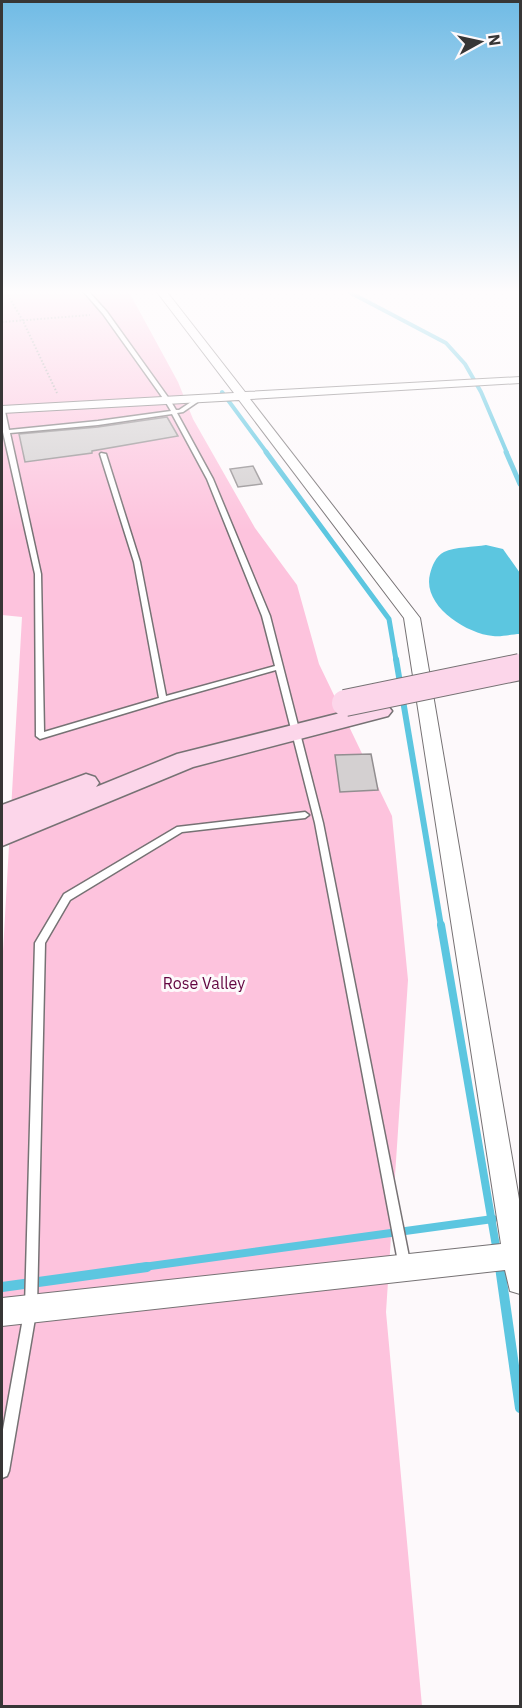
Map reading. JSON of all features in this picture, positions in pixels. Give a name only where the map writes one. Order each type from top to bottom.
[{"type":"main road","points":[[2,816],[27,804],[194,744],[345,703],[520,667]]},
{"type":"main road","points":[[2,836],[186,760],[380,711],[520,681]]},
{"type":"street","points":[[2,1311],[405,1268],[518,1268],[412,618],[222,372]]},
{"type":"street","points":[[2,411],[520,380]]},
{"type":"lane","points":[[147,372],[168,401],[210,480],[266,616],[319,823],[405,1268]]},
{"type":"lane","points":[[6,432],[98,423],[181,411],[199,399]]},
{"type":"lane","points":[[2,411],[38,574],[40,736],[279,667]]},
{"type":"lane","points":[[103,454],[137,562],[164,699]]},
{"type":"lane","points":[[2,1471],[31,1307],[40,943],[67,897],[180,829],[304,815]]},
{"type":"path","points":[[47,372],[59,397]]},
{"type":"green space","name":"Rose Valley","points":[[2,372],[172,372],[193,419],[255,528],[297,585],[319,664],[392,816],[408,980],[386,1312],[422,1706],[2,1706],[2,969],[22,617],[2,615]]},
{"type":"water","points":[[486,545],[503,549],[520,573],[520,634],[493,636],[470,629],[448,616],[433,596],[429,585],[430,574],[439,556],[454,549]]},
{"type":"building","points":[[167,417],[178,436],[92,451],[92,453],[25,462],[19,434],[98,427]]},
{"type":"building","points":[[253,466],[262,484],[238,487],[230,469]]},
{"type":"building","points":[[371,754],[378,790],[340,792],[335,755]]},
{"type":"waterway","points":[[469,372],[481,392],[507,453]]},
{"type":"waterway","points":[[222,392],[267,453]]},
{"type":"waterway","points":[[266,452],[389,619],[396,660]]},
{"type":"waterway","points":[[506,452],[520,484]]},
{"type":"waterway","points":[[396,659],[441,926]]},
{"type":"waterway","points":[[441,925],[491,1219]]},
{"type":"waterway","points":[[136,1268],[491,1219]]},
{"type":"waterway","points":[[491,1219],[497,1252]]},
{"type":"waterway","points":[[499,1263],[500,1268]]},
{"type":"waterway","points":[[2,1287],[147,1267]]},
{"type":"waterway","points":[[500,1267],[520,1408]]}]
